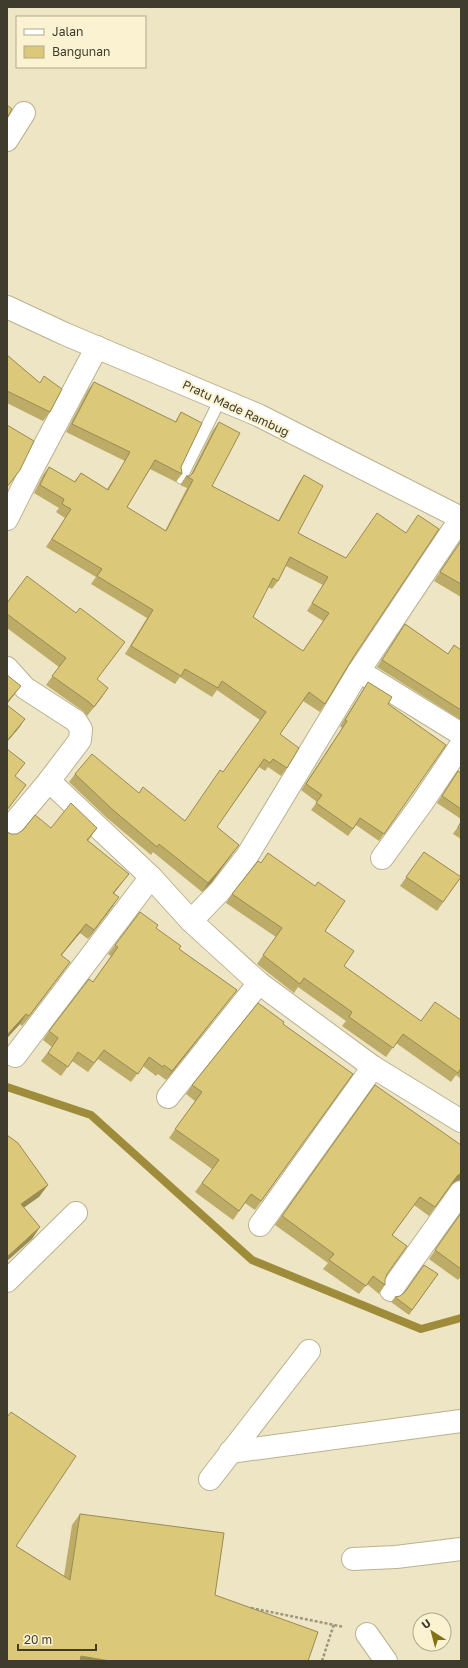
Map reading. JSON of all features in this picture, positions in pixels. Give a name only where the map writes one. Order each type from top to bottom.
[{"type":"street","points":[[7,140],[24,113]]},
{"type":"street","name":"Pratu Made Rambug","points":[[7,307],[65,334],[97,346],[258,415],[461,518]]},
{"type":"street","points":[[7,519],[97,346]]},
{"type":"street","points":[[191,921],[220,891],[247,856],[360,671],[461,518]]},
{"type":"street","points":[[7,668],[25,688],[76,720],[81,729],[80,740],[49,781],[7,832]]},
{"type":"street","points":[[360,671],[461,734]]},
{"type":"street","points":[[382,858],[422,803],[461,745]]},
{"type":"street","points":[[49,781],[151,877],[191,921],[259,983],[374,1067],[461,1121]]},
{"type":"street","points":[[15,1056],[151,877]]},
{"type":"street","points":[[168,1097],[259,983]]},
{"type":"street","points":[[260,1224],[374,1067]]},
{"type":"street","points":[[391,1290],[461,1192]]},
{"type":"street","points":[[7,1282],[76,1213]]},
{"type":"street","points":[[210,1479],[309,1351]]},
{"type":"street","points":[[230,1452],[461,1421]]},
{"type":"street","points":[[353,1559],[396,1557],[461,1549]]},
{"type":"street","points":[[367,1634],[386,1661]]},
{"type":"lane","points":[[181,478],[220,400]]},
{"type":"path","points":[[250,1608],[334,1624],[367,1634]]},
{"type":"path","points":[[322,1661],[334,1624]]},
{"type":"building","points":[[7,105],[12,109],[7,118]]},
{"type":"building","points":[[7,355],[40,383],[44,376],[62,389],[50,412],[7,391]]},
{"type":"building","points":[[94,382],[176,422],[181,412],[202,423],[181,467],[182,474],[155,460],[127,507],[166,531],[193,480],[186,476],[190,476],[193,473],[219,422],[240,433],[212,486],[279,521],[304,475],[323,486],[298,533],[346,558],[377,513],[406,533],[418,515],[439,529],[354,656],[325,704],[309,692],[280,734],[299,748],[287,768],[273,759],[270,763],[264,759],[217,827],[239,845],[208,883],[159,844],[157,847],[113,810],[75,774],[92,754],[139,793],[143,787],[185,821],[220,770],[223,772],[266,712],[222,681],[218,688],[185,669],[181,676],[131,646],[153,610],[97,576],[102,569],[52,539],[71,509],[62,504],[64,499],[40,485],[49,467],[75,482],[81,473],[108,490],[130,452],[72,424]],"holes":[[[290,557],[328,577],[312,603],[329,613],[303,651],[253,617],[273,578],[278,581]]]},
{"type":"building","points":[[7,425],[34,441],[20,470],[7,487]]},
{"type":"building","points":[[461,541],[461,584],[440,572]]},
{"type":"building","points":[[27,576],[76,613],[80,608],[125,642],[97,679],[108,688],[94,707],[52,676],[66,658],[7,614],[7,603]]},
{"type":"building","points":[[405,624],[448,654],[454,645],[461,650],[461,710],[382,660]]},
{"type":"building","points":[[7,675],[21,686],[7,702]]},
{"type":"building","points":[[368,682],[392,697],[388,704],[446,745],[384,834],[360,818],[353,829],[316,803],[322,795],[306,784],[347,721],[345,720]]},
{"type":"building","points":[[7,705],[25,719],[7,741]]},
{"type":"building","points":[[7,749],[25,763],[15,776],[26,785],[7,810]]},
{"type":"building","points":[[458,771],[461,773],[461,809],[442,796]]},
{"type":"building","points":[[71,803],[97,828],[87,840],[129,874],[113,893],[119,897],[94,930],[86,924],[61,955],[70,962],[29,1016],[26,1014],[7,1035],[7,832],[17,834],[23,830],[35,815],[51,828]]},
{"type":"building","points":[[461,822],[461,829],[458,827]]},
{"type":"building","points":[[424,852],[461,877],[443,902],[406,877]]},
{"type":"building","points":[[268,853],[315,886],[318,882],[345,901],[325,931],[354,951],[344,966],[421,1021],[435,1002],[461,1020],[461,1068],[458,1073],[403,1034],[393,1048],[349,1017],[352,1012],[304,978],[300,984],[263,955],[282,928],[232,894],[258,861],[261,863]]},
{"type":"building","points":[[140,912],[158,925],[156,928],[181,946],[179,949],[237,990],[172,1071],[164,1065],[163,1067],[149,1057],[138,1074],[104,1050],[94,1063],[78,1052],[68,1067],[48,1053],[58,1038],[49,1031],[89,979],[93,982],[118,947],[115,945]]},
{"type":"building","points":[[258,1003],[284,1022],[283,1024],[353,1074],[261,1201],[251,1194],[239,1211],[202,1183],[219,1160],[175,1129],[202,1092],[192,1085]]},
{"type":"building","points":[[375,1085],[461,1145],[461,1173],[457,1176],[435,1207],[420,1197],[392,1235],[407,1246],[387,1274],[385,1285],[373,1276],[366,1286],[329,1260],[334,1254],[282,1216]]},
{"type":"building","points":[[7,1135],[18,1143],[48,1185],[21,1204],[40,1227],[7,1257]]},
{"type":"building","points":[[461,1213],[461,1269],[435,1250]]},
{"type":"building","points":[[424,1265],[438,1274],[412,1310],[395,1297],[400,1296],[405,1292]]},
{"type":"building","points":[[11,1412],[76,1456],[16,1546],[70,1580],[80,1514],[224,1533],[215,1595],[318,1632],[308,1661],[110,1661],[81,1656],[80,1661],[7,1661],[7,1417]]},
{"type":"waterway","points":[[7,1087],[91,1115],[252,1260],[421,1329],[461,1318]]}]
